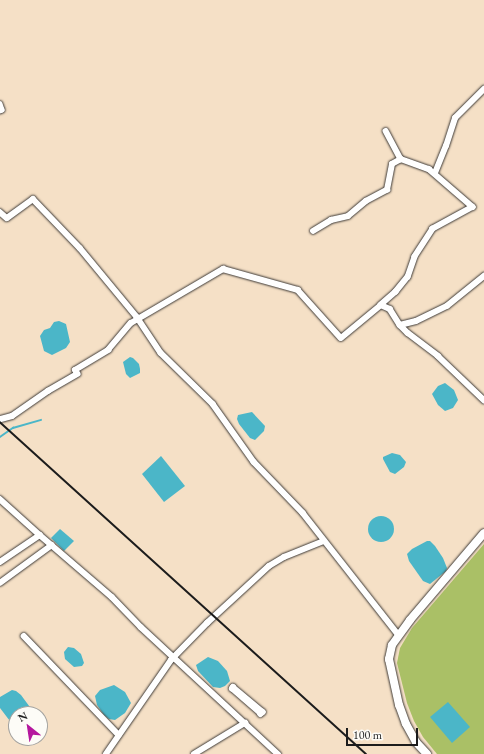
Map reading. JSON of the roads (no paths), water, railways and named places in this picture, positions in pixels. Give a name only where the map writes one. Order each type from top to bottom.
[{"type":"main road","points":[[426,754],[416,742],[406,724],[392,678],[389,659],[392,645],[398,634],[484,533]]},
{"type":"street","points":[[435,173],[455,118],[484,89]]},
{"type":"street","points":[[0,104],[2,110],[0,111]]},
{"type":"street","points":[[1,419],[12,416],[48,391],[77,374],[75,370],[108,350],[131,323],[223,269],[298,290],[341,338],[396,292],[408,277],[415,257],[432,229],[473,207],[429,169],[401,159],[386,131]]},
{"type":"street","points":[[313,231],[332,220],[348,216],[366,201],[387,190],[392,164],[401,159]]},
{"type":"street","points":[[0,212],[7,218],[33,199],[80,248],[138,320],[161,353],[213,404],[254,462],[295,504],[398,634]]},
{"type":"street","points":[[400,325],[416,321],[447,306],[484,276]]},
{"type":"street","points":[[381,305],[390,309],[400,325],[438,356],[484,400]]},
{"type":"street","points":[[0,499],[11,511],[112,597],[278,754]]},
{"type":"street","points":[[0,562],[40,535]]},
{"type":"street","points":[[106,754],[174,656],[214,616],[269,566],[284,557],[324,541]]},
{"type":"street","points":[[0,583],[52,545]]},
{"type":"street","points":[[24,636],[119,735]]},
{"type":"street","points":[[233,687],[239,692],[263,712],[261,714],[232,688],[233,687]]},
{"type":"street","points":[[194,754],[245,723]]},
{"type":"water","points":[[59,321],[66,324],[70,342],[66,348],[52,355],[44,351],[40,336],[44,330],[50,328],[54,322]]},
{"type":"water","points":[[130,357],[139,364],[140,373],[130,378],[126,374],[123,362]]},
{"type":"water","points":[[445,383],[454,390],[458,400],[453,408],[445,411],[438,405],[432,394],[438,386]]},
{"type":"water","points":[[252,412],[265,426],[264,431],[255,440],[250,438],[237,419],[238,415]]},
{"type":"water","points":[[392,453],[400,455],[406,462],[404,467],[395,474],[390,472],[383,459],[383,457]]},
{"type":"water","points":[[161,456],[185,486],[164,502],[142,474]]},
{"type":"water","points":[[381,516],[390,520],[394,529],[390,538],[381,542],[372,538],[368,529],[372,520]]},
{"type":"water","points":[[60,529],[74,541],[64,551],[51,538]]},
{"type":"water","points":[[427,541],[430,541],[435,546],[443,558],[447,568],[446,571],[430,584],[423,581],[409,561],[407,554],[412,549]]},
{"type":"water","points":[[68,647],[74,648],[81,654],[84,663],[82,666],[74,667],[65,659],[64,652]]},
{"type":"water","points":[[208,657],[218,661],[227,671],[230,681],[225,686],[220,688],[213,687],[198,671],[196,665]]},
{"type":"water","points":[[114,685],[125,692],[131,703],[125,713],[115,720],[109,719],[104,715],[97,705],[95,696],[100,690]]},
{"type":"water","points":[[12,690],[16,691],[29,706],[8,706],[8,718],[0,708],[0,697]]},
{"type":"water","points":[[448,702],[470,727],[452,743],[430,717]]},
{"type":"waterway","points":[[0,437],[13,428],[41,420]]},
{"type":"railway","points":[[0,422],[366,754]]}]
